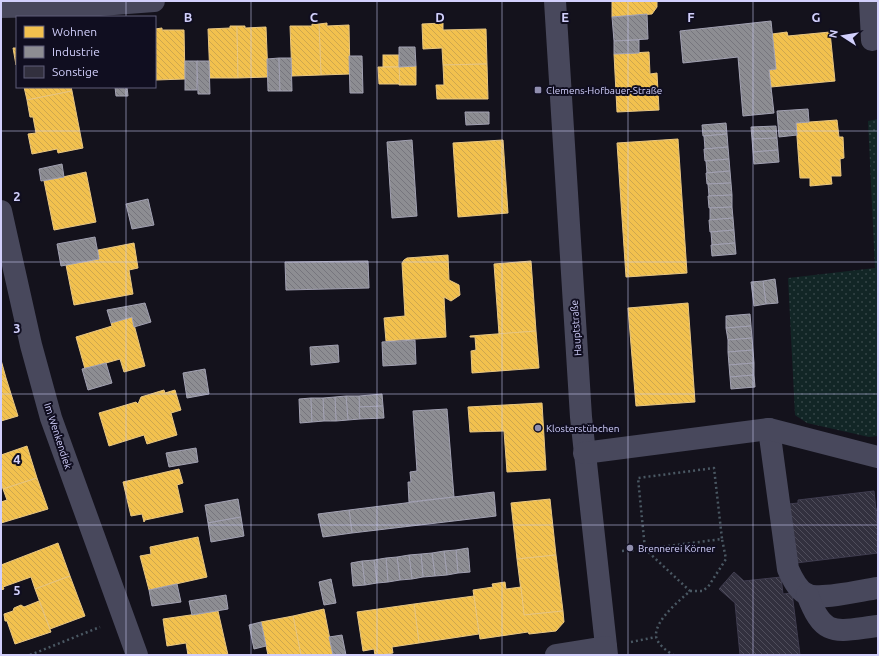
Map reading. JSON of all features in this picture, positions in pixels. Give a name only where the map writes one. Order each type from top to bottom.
[{"type":"street","points":[[1,7],[100,5],[154,1]]},
{"type":"street","name":"Hauptstraße","points":[[555,1],[584,453],[606,651]]},
{"type":"street","points":[[870,1],[872,40]]},
{"type":"street","name":"Im Wenkendiek","points":[[1,211],[31,346],[51,418],[122,618],[137,655]]},
{"type":"street","points":[[769,429],[788,569],[795,583],[807,594],[819,621],[831,629],[845,630],[878,626]]},
{"type":"street","points":[[584,453],[769,429],[878,457]]},
{"type":"street","points":[[807,594],[820,596],[878,588]]},
{"type":"street","points":[[556,655],[606,651]]},
{"type":"path","points":[[672,655],[659,643],[656,637],[658,626],[672,607],[690,591],[702,591],[708,587],[726,559],[722,539],[714,468],[638,478],[645,549],[690,591]]},
{"type":"path","points":[[645,549],[722,539]]},
{"type":"path","points":[[30,655],[122,618]]},
{"type":"green space","points":[[878,119],[878,436],[869,437],[807,423],[795,415],[788,278],[875,268],[868,121]]},
{"type":"building: Wohnen","points":[[612,1],[657,1],[657,7],[652,14],[612,17]]},
{"type":"building: Wohnen","points":[[327,23],[327,26],[349,25],[350,74],[321,75],[319,24]]},
{"type":"building: Wohnen","points":[[443,23],[443,30],[486,29],[487,64],[443,65],[442,48],[423,49],[422,24]]},
{"type":"building: Wohnen","points":[[312,24],[319,24],[321,75],[292,76],[290,26],[312,26]]},
{"type":"building: Wohnen","points":[[230,26],[237,26],[238,78],[210,78],[208,29],[230,28]]},
{"type":"building: Wohnen","points":[[237,26],[245,26],[245,28],[266,27],[268,77],[238,78]]},
{"type":"building: Wohnen","points":[[156,29],[184,30],[185,79],[156,80]]},
{"type":"building: Wohnen","points":[[787,32],[788,36],[830,32],[835,81],[771,87],[769,70],[776,69],[772,34]]},
{"type":"building: Wohnen","points":[[13,48],[16,48],[16,65]]},
{"type":"building: Wohnen","points":[[649,52],[650,74],[657,73],[659,110],[617,112],[614,54]]},
{"type":"building: Wohnen","points":[[383,55],[399,55],[399,67],[383,67]]},
{"type":"building: Wohnen","points":[[487,64],[488,99],[437,99],[436,85],[444,85],[443,65]]},
{"type":"building: Wohnen","points":[[416,66],[416,85],[399,85],[399,67]]},
{"type":"building: Wohnen","points":[[378,67],[399,67],[400,84],[379,84]]},
{"type":"building: Wohnen","points":[[24,88],[71,88],[72,91],[27,100]]},
{"type":"building: Wohnen","points":[[72,91],[83,148],[58,153],[57,149],[32,154],[28,134],[36,133],[33,117],[30,117],[27,100]]},
{"type":"building: Wohnen","points":[[837,120],[839,137],[843,137],[844,158],[840,159],[841,176],[831,176],[832,184],[810,186],[810,178],[800,178],[796,123]]},
{"type":"building: Wohnen","points":[[678,139],[687,273],[626,277],[617,143]]},
{"type":"building: Wohnen","points":[[503,140],[508,213],[458,217],[453,143]]},
{"type":"building: Wohnen","points":[[86,172],[96,222],[54,230],[44,181]]},
{"type":"building: Wohnen","points":[[134,243],[138,268],[129,270],[133,294],[74,305],[66,265],[99,259],[98,250]]},
{"type":"building: Wohnen","points":[[448,255],[449,280],[459,285],[460,295],[451,301],[444,297],[446,337],[386,341],[384,318],[405,316],[402,263],[404,260],[407,258]]},
{"type":"building: Wohnen","points":[[531,261],[536,331],[499,334],[494,264]]},
{"type":"building: Wohnen","points":[[688,303],[695,402],[636,406],[628,308]]},
{"type":"building: Wohnen","points":[[132,317],[145,366],[124,372],[120,359],[85,369],[76,337],[112,326],[111,323]]},
{"type":"building: Wohnen","points":[[536,331],[539,368],[472,373],[471,351],[476,350],[475,337],[470,336]]},
{"type":"building: Wohnen","points":[[1,360],[6,378],[1,380]]},
{"type":"building: Wohnen","points":[[6,378],[18,416],[1,421],[1,380]]},
{"type":"building: Wohnen","points":[[164,390],[165,393],[175,390],[181,410],[171,413],[177,435],[147,444],[144,435],[109,446],[99,413],[136,402],[138,404],[141,397]]},
{"type":"building: Wohnen","points":[[542,403],[546,470],[507,472],[504,431],[470,432],[468,407]]},
{"type":"building: Wohnen","points":[[27,446],[37,478],[3,489],[1,482],[1,455]]},
{"type":"building: Wohnen","points":[[179,469],[183,483],[177,485],[183,512],[145,520],[144,522],[142,514],[131,516],[123,482]]},
{"type":"building: Wohnen","points":[[37,478],[48,509],[1,523],[1,502],[7,500],[3,489]]},
{"type":"building: Wohnen","points":[[550,499],[556,555],[517,559],[511,503]]},
{"type":"building: Wohnen","points":[[198,537],[207,577],[149,590],[140,556],[151,554],[150,547]]},
{"type":"building: Wohnen","points":[[58,543],[70,576],[35,589],[31,577],[3,587],[4,589],[1,590],[1,565]]},
{"type":"building: Wohnen","points":[[556,555],[563,611],[524,615],[517,559]]},
{"type":"building: Wohnen","points":[[70,576],[85,616],[50,629],[35,589]]},
{"type":"building: Wohnen","points":[[505,582],[506,589],[521,587],[524,615],[563,611],[564,622],[556,631],[529,634],[528,632],[480,639],[473,590],[493,587],[492,584]]},
{"type":"building: Wohnen","points":[[474,596],[479,634],[419,643],[414,604]]},
{"type":"building: Wohnen","points":[[39,601],[51,632],[15,644],[7,621],[5,621],[4,614],[13,611],[14,608],[21,605],[24,607]]},
{"type":"building: Wohnen","points":[[414,604],[419,643],[392,647],[393,653],[381,655],[375,655],[374,649],[363,651],[357,612]]},
{"type":"building: Wohnen","points":[[324,609],[333,655],[301,655],[293,616]]},
{"type":"building: Wohnen","points":[[218,611],[228,655],[188,655],[186,643],[167,646],[163,619]]},
{"type":"building: Wohnen","points":[[293,616],[301,655],[268,655],[261,622]]},
{"type":"building: Industrie","points":[[647,14],[648,39],[614,41],[612,17]]},
{"type":"building: Industrie","points":[[771,21],[776,69],[769,70],[774,113],[743,116],[738,57],[683,63],[680,31]]},
{"type":"building: Industrie","points":[[639,40],[639,53],[614,54],[614,41]]},
{"type":"building: Industrie","points":[[399,47],[415,47],[416,66],[399,67]]},
{"type":"building: Industrie","points":[[349,56],[362,56],[363,93],[350,93]]},
{"type":"building: Industrie","points":[[279,58],[280,91],[268,91],[267,59]]},
{"type":"building: Industrie","points":[[279,58],[291,58],[292,91],[280,91]]},
{"type":"building: Industrie","points":[[185,61],[197,61],[197,90],[185,90]]},
{"type":"building: Industrie","points":[[197,61],[209,61],[210,94],[198,94]]},
{"type":"building: Industrie","points":[[115,88],[127,88],[128,96],[116,96]]},
{"type":"building: Industrie","points":[[808,109],[809,122],[796,123],[797,135],[779,137],[777,111]]},
{"type":"building: Industrie","points":[[465,112],[489,112],[489,124],[466,125]]},
{"type":"building: Industrie","points":[[726,123],[727,134],[703,136],[702,125]]},
{"type":"building: Industrie","points":[[776,126],[777,138],[752,139],[751,127]]},
{"type":"building: Industrie","points":[[727,134],[728,147],[705,149],[704,136]]},
{"type":"building: Industrie","points":[[777,138],[778,150],[753,152],[752,139]]},
{"type":"building: Industrie","points":[[412,140],[417,216],[392,218],[387,142]]},
{"type":"building: Industrie","points":[[728,147],[729,159],[705,161],[704,149]]},
{"type":"building: Industrie","points":[[778,150],[779,162],[754,164],[753,152]]},
{"type":"building: Industrie","points":[[729,159],[730,171],[707,173],[706,161]]},
{"type":"building: Industrie","points":[[62,164],[64,177],[41,181],[39,169]]},
{"type":"building: Industrie","points":[[730,171],[731,183],[707,184],[706,173]]},
{"type":"building: Industrie","points":[[731,183],[732,195],[709,196],[708,184]]},
{"type":"building: Industrie","points":[[732,195],[732,207],[709,208],[708,196]]},
{"type":"building: Industrie","points":[[148,199],[154,225],[132,229],[126,204]]},
{"type":"building: Industrie","points":[[732,207],[733,218],[710,220],[710,208]]},
{"type":"building: Industrie","points":[[733,218],[734,230],[710,232],[709,220]]},
{"type":"building: Industrie","points":[[734,230],[735,243],[712,245],[711,232]]},
{"type":"building: Industrie","points":[[95,237],[99,259],[61,266],[57,244]]},
{"type":"building: Industrie","points":[[735,243],[736,254],[712,256],[711,245]]},
{"type":"building: Industrie","points":[[368,261],[369,288],[286,290],[285,262]]},
{"type":"building: Industrie","points":[[775,279],[778,303],[766,304],[763,281]]},
{"type":"building: Industrie","points":[[763,281],[766,304],[754,306],[751,282]]},
{"type":"building: Industrie","points":[[145,303],[151,322],[134,327],[132,317],[111,323],[107,310]]},
{"type":"building: Industrie","points":[[750,314],[751,326],[726,328],[726,316]]},
{"type":"building: Industrie","points":[[751,326],[752,338],[728,340],[726,328]]},
{"type":"building: Industrie","points":[[752,338],[753,350],[728,352],[728,340]]},
{"type":"building: Industrie","points":[[415,340],[416,364],[383,366],[382,342]]},
{"type":"building: Industrie","points":[[338,345],[339,362],[311,365],[310,347]]},
{"type":"building: Industrie","points":[[753,350],[754,363],[729,365],[728,352]]},
{"type":"building: Industrie","points":[[106,363],[112,383],[88,390],[82,369]]},
{"type":"building: Industrie","points":[[754,363],[754,375],[730,377],[729,365]]},
{"type":"building: Industrie","points":[[205,369],[209,394],[187,398],[183,373]]},
{"type":"building: Industrie","points":[[754,375],[755,387],[731,389],[730,377]]},
{"type":"building: Industrie","points":[[382,394],[383,406],[359,407],[359,396]]},
{"type":"building: Industrie","points":[[346,396],[359,396],[360,419],[348,420]]},
{"type":"building: Industrie","points":[[346,396],[348,420],[336,421],[335,397]]},
{"type":"building: Industrie","points":[[335,397],[336,421],[324,421],[323,398]]},
{"type":"building: Industrie","points":[[311,398],[312,422],[300,423],[299,399]]},
{"type":"building: Industrie","points":[[311,398],[323,398],[324,421],[312,422]]},
{"type":"building: Industrie","points":[[383,406],[384,418],[360,419],[359,407]]},
{"type":"building: Industrie","points":[[447,409],[454,497],[409,502],[408,482],[411,482],[410,472],[417,471],[413,411]]},
{"type":"building: Industrie","points":[[196,448],[198,462],[169,467],[166,453]]},
{"type":"building: Industrie","points":[[494,492],[496,516],[352,533],[349,510]]},
{"type":"building: Industrie","points":[[238,499],[241,517],[208,523],[205,505]]},
{"type":"building: Industrie","points":[[349,510],[352,533],[323,537],[318,514]]},
{"type":"building: Industrie","points":[[241,517],[244,536],[211,542],[208,523]]},
{"type":"building: Industrie","points":[[468,548],[470,572],[458,573],[456,550]]},
{"type":"building: Industrie","points":[[456,550],[458,573],[447,575],[444,551]]},
{"type":"building: Industrie","points":[[444,551],[447,575],[435,576],[432,553]]},
{"type":"building: Industrie","points":[[432,553],[435,576],[423,577],[421,554]]},
{"type":"building: Industrie","points":[[421,554],[423,577],[412,579],[409,555]]},
{"type":"building: Industrie","points":[[409,555],[412,579],[400,580],[397,557]]},
{"type":"building: Industrie","points":[[397,557],[400,580],[388,582],[386,558]]},
{"type":"building: Industrie","points":[[386,558],[388,582],[377,583],[374,560]]},
{"type":"building: Industrie","points":[[374,560],[377,583],[365,585],[362,561]]},
{"type":"building: Industrie","points":[[362,561],[365,585],[353,586],[351,563]]},
{"type":"building: Industrie","points":[[331,579],[336,603],[324,605],[319,582]]},
{"type":"building: Industrie","points":[[177,584],[181,602],[152,606],[149,590]]},
{"type":"building: Industrie","points":[[226,595],[228,609],[192,615],[189,601]]},
{"type":"building: Industrie","points":[[261,622],[266,646],[254,649],[249,625]]},
{"type":"building: Industrie","points":[[342,635],[346,655],[333,655],[329,637]]},
{"type":"building: Sonstige","points":[[874,491],[878,529],[878,553],[796,563],[789,504],[798,503],[798,500]]},
{"type":"building: Sonstige","points":[[875,509],[878,509],[878,529]]},
{"type":"building: Sonstige","points":[[734,572],[744,581],[781,577],[783,594],[792,593],[800,655],[740,655],[735,603],[719,589]]},
{"type":"place","name":"Clemens-Hofbauer-Straße","points":[[538,90]]},
{"type":"place","name":"Klosterstübchen","points":[[538,428]]},
{"type":"place","name":"Brennerei Körner","points":[[630,548]]}]
